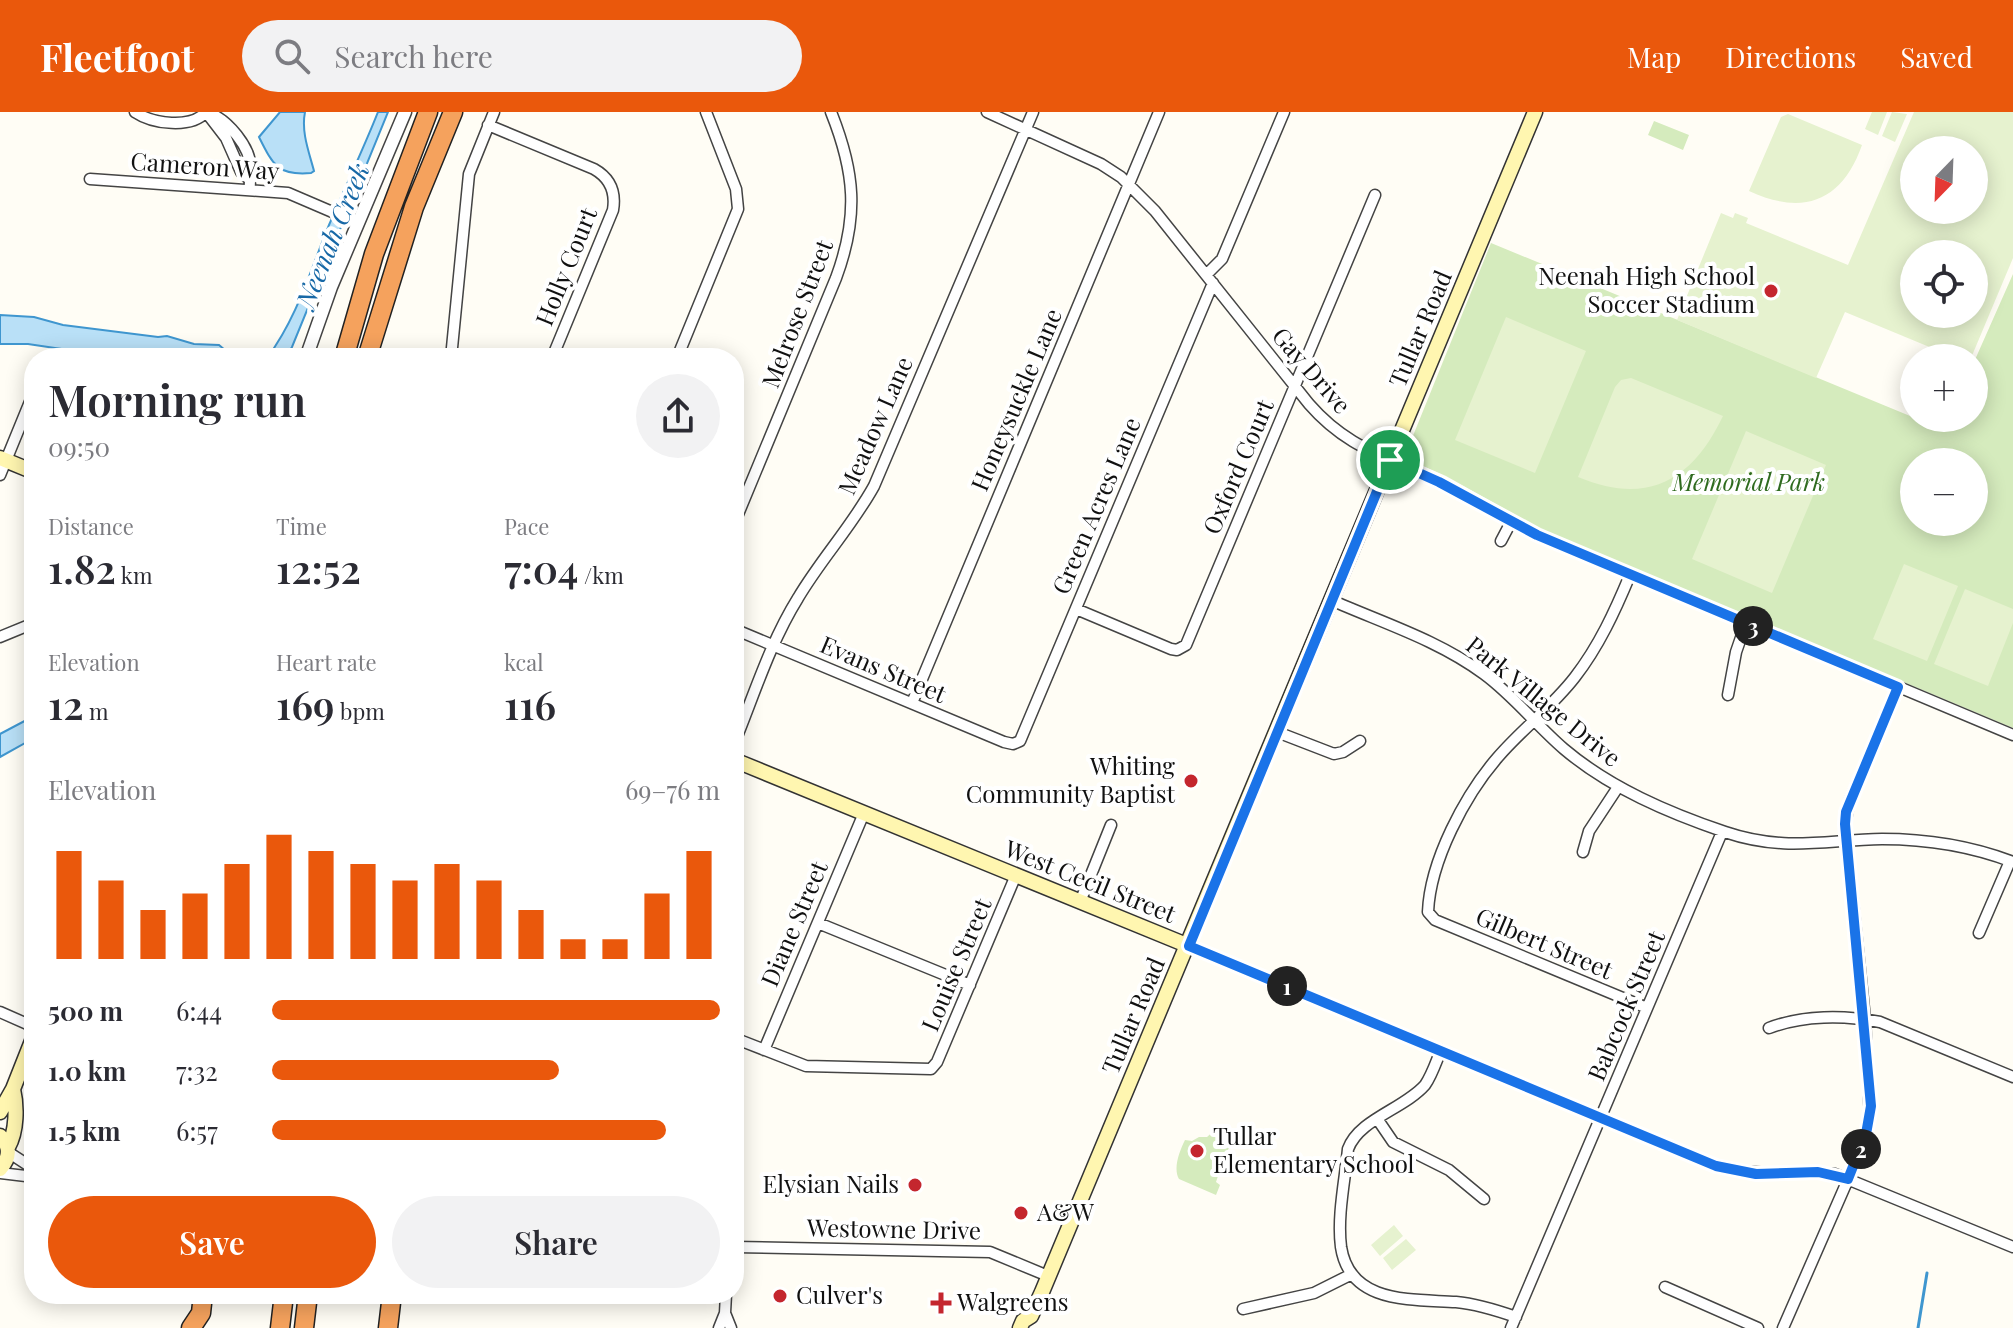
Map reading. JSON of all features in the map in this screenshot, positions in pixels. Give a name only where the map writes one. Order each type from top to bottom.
[{"type":"highway","points":[[347,348],[374,254],[428,112]]},
{"type":"highway","points":[[370,348],[399,248],[453,112]]},
{"type":"highway","points":[[191,1328],[201,1313],[202,1304]]},
{"type":"highway","points":[[209,1328],[211,1304]]},
{"type":"highway","points":[[280,1328],[284,1304]]},
{"type":"highway","points":[[388,1328],[391,1304]]},
{"type":"highway","points":[[394,1304],[398,1328]]},
{"type":"main road","name":"Tullar Road","points":[[1020,1328],[1023,1321],[1032,1322],[1048,1276],[1189,946],[1535,112]]},
{"type":"main road","points":[[3,459],[24,468]]},
{"type":"main road","name":"West Cecil Street","points":[[744,764],[1189,946]]},
{"type":"main road","points":[[0,1112],[24,1061]]},
{"type":"main road","points":[[0,1171],[6,1163],[5,1145],[12,1140],[16,1102],[13,1089]]},
{"type":"street","points":[[135,112],[150,119],[180,122],[199,118],[206,112],[218,116],[234,132],[251,170],[250,184]]},
{"type":"street","points":[[310,348],[354,221],[405,112]]},
{"type":"street","points":[[452,348],[469,174],[494,112]]},
{"type":"street","points":[[681,348],[738,209],[736,189],[706,112]]},
{"type":"street","name":"Melrose Street","points":[[744,491],[836,278],[849,236],[851,178],[831,112]]},
{"type":"street","name":"Gay Drive","points":[[987,112],[1101,164],[1129,184],[1155,211],[1319,416],[1363,449],[1439,482],[1511,522],[1630,575],[2013,735]]},
{"type":"street","name":"Meadow Lane","points":[[744,719],[773,646],[798,598],[874,486],[1033,112]]},
{"type":"street","name":"Honeysuckle Lane","points":[[912,703],[1159,112]]},
{"type":"street","name":"Green Acres Lane","points":[[1016,743],[1023,735],[1210,279],[1222,259],[1284,112]]},
{"type":"street","name":"Holly Court","points":[[488,125],[594,169],[606,177],[613,189],[613,210],[556,348]]},
{"type":"street","name":"Cameron Way","points":[[90,179],[250,184],[288,193],[354,221]]},
{"type":"street","name":"Oxford Court","points":[[1076,609],[1171,649],[1184,647],[1375,195]]},
{"type":"street","points":[[0,475],[3,459],[24,414]]},
{"type":"street","points":[[1501,541],[1511,522]]},
{"type":"street","points":[[1534,720],[1573,680],[1590,656],[1630,575]]},
{"type":"street","name":"Park Village Drive","points":[[1331,600],[1444,649],[1484,674],[1574,757],[1618,787],[1722,832],[1779,845],[1894,839],[1942,843],[2011,861]]},
{"type":"street","points":[[1728,695],[1736,652],[1746,623]]},
{"type":"street","points":[[0,637],[24,627]]},
{"type":"street","name":"Evans Street","points":[[744,633],[1004,742],[1016,743]]},
{"type":"street","points":[[1783,1328],[1848,1179],[1870,1116],[1865,1019],[1845,824],[1850,800],[1898,687]]},
{"type":"street","name":"Gilbert Street","points":[[1534,720],[1499,756],[1464,808],[1441,857],[1428,912],[1435,920],[1647,1008]]},
{"type":"street","points":[[1277,732],[1334,754],[1360,741]]},
{"type":"street","points":[[1583,852],[1589,831],[1618,787]]},
{"type":"street","name":"Diane Street","points":[[764,1050],[864,813]]},
{"type":"street","points":[[1080,902],[1111,825]]},
{"type":"street","name":"Babcock Street","points":[[1514,1322],[1722,832]]},
{"type":"street","points":[[1979,933],[2011,861]]},
{"type":"street","name":"Louise Street","points":[[764,1050],[812,1067],[931,1069],[937,1062],[1016,875]]},
{"type":"street","points":[[818,923],[970,985]]},
{"type":"street","name":"West Cecil Street","points":[[1189,946],[1731,1170],[1771,1175],[1818,1172],[1848,1179],[2013,1247]]},
{"type":"street","points":[[0,1012],[24,1023]]},
{"type":"street","points":[[1769,1028],[1795,1020],[1865,1019],[1892,1025],[2013,1077]]},
{"type":"street","points":[[744,1042],[764,1050]]},
{"type":"street","points":[[1441,1050],[1425,1084],[1355,1134],[1348,1149],[1341,1235],[1344,1257],[1352,1274],[1370,1289],[1398,1300],[1476,1305],[1514,1322]]},
{"type":"street","points":[[1378,1120],[1400,1147],[1449,1170],[1484,1199]]},
{"type":"street","points":[[5,1145],[24,1161]]},
{"type":"street","points":[[0,1171],[24,1175]]},
{"type":"street","name":"Westowne Drive","points":[[744,1247],[990,1252],[1048,1276]]},
{"type":"street","points":[[1243,1309],[1314,1293],[1352,1274]]},
{"type":"street","points":[[1665,1287],[1758,1328]]},
{"type":"street","points":[[719,1328],[725,1304]]},
{"type":"street","points":[[725,1313],[731,1328]]},
{"type":"green space","points":[[1872,112],[1887,112],[1878,135],[1865,129]]},
{"type":"green space","points":[[1892,112],[1907,114],[1895,142],[1882,136]]},
{"type":"green space","points":[[1914,112],[2013,112],[2013,258],[1988,318],[1988,240],[1900,240],[1900,328],[1984,328],[1977,344],[1922,344],[1845,312],[1816,378],[1677,320],[1721,213],[1733,218],[1735,213],[1748,218],[1746,223],[1848,265],[1900,144],[1900,224],[1988,224],[1988,136],[1904,136]]},
{"type":"green space","points":[[1788,114],[1862,145],[1844,180],[1818,199],[1787,202],[1749,191],[1781,117]]},
{"type":"green space","points":[[1654,121],[1689,135],[1683,150],[1648,135]]},
{"type":"green space","name":"Memorial Park","points":[[1491,243],[1900,412],[1900,432],[1988,432],[1988,344],[1982,344],[2013,274],[2013,728],[1540,529],[1446,476],[1404,458]]},
{"type":"green space","points":[[1506,317],[1586,351],[1535,473],[1455,440]]},
{"type":"green space","points":[[1631,378],[1723,416],[1697,457],[1682,472],[1665,482],[1646,488],[1625,489],[1578,477],[1615,387],[1621,380]]},
{"type":"green space","points":[[1746,431],[1826,465],[1772,593],[1692,559]]},
{"type":"green space","points":[[1904,564],[1958,586],[1927,661],[1873,639]]},
{"type":"green space","points":[[1965,589],[2013,609],[2013,623],[1988,686],[1934,664]]},
{"type":"green space","points":[[1217,1128],[1228,1130],[1238,1138],[1226,1152],[1216,1182],[1220,1185],[1216,1195],[1179,1179],[1177,1165],[1185,1140],[1207,1137]]},
{"type":"green space","points":[[1394,1225],[1403,1236],[1380,1256],[1371,1245]]},
{"type":"green space","points":[[1406,1239],[1416,1250],[1392,1270],[1383,1258]]},
{"type":"water","points":[[280,112],[305,112],[305,134],[314,171],[311,173],[291,173],[278,167],[264,147],[259,137]]},
{"type":"water","name":"Neenah Creek","points":[[378,112],[388,112],[292,347],[274,348],[295,310]]},
{"type":"water","points":[[0,315],[167,336],[223,348],[55,348],[0,344]]},
{"type":"water","points":[[24,721],[24,744],[0,757],[0,734]]},
{"type":"waterway","points":[[1918,1328],[1927,1273]]},
{"type":"place","name":"Neenah High School Soccer Stadium","points":[[1771,291]]},
{"type":"place","name":"Whiting Community Baptist","points":[[1191,781]]},
{"type":"place","name":"Tullar Elementary School","points":[[1197,1151]]},
{"type":"place","name":"Elysian Nails","points":[[915,1185]]},
{"type":"place","name":"A&W","points":[[1021,1213]]},
{"type":"place","name":"Culver's","points":[[780,1296]]},
{"type":"place","name":"Walgreens","points":[[941,1303]]},
{"type":"route","points":[[1390,460],[1439,482],[1537,535],[1898,687],[1846,812],[1871,1106],[1866,1134],[1848,1179],[1818,1172],[1756,1174],[1716,1166],[1189,946],[1390,460]]}]
